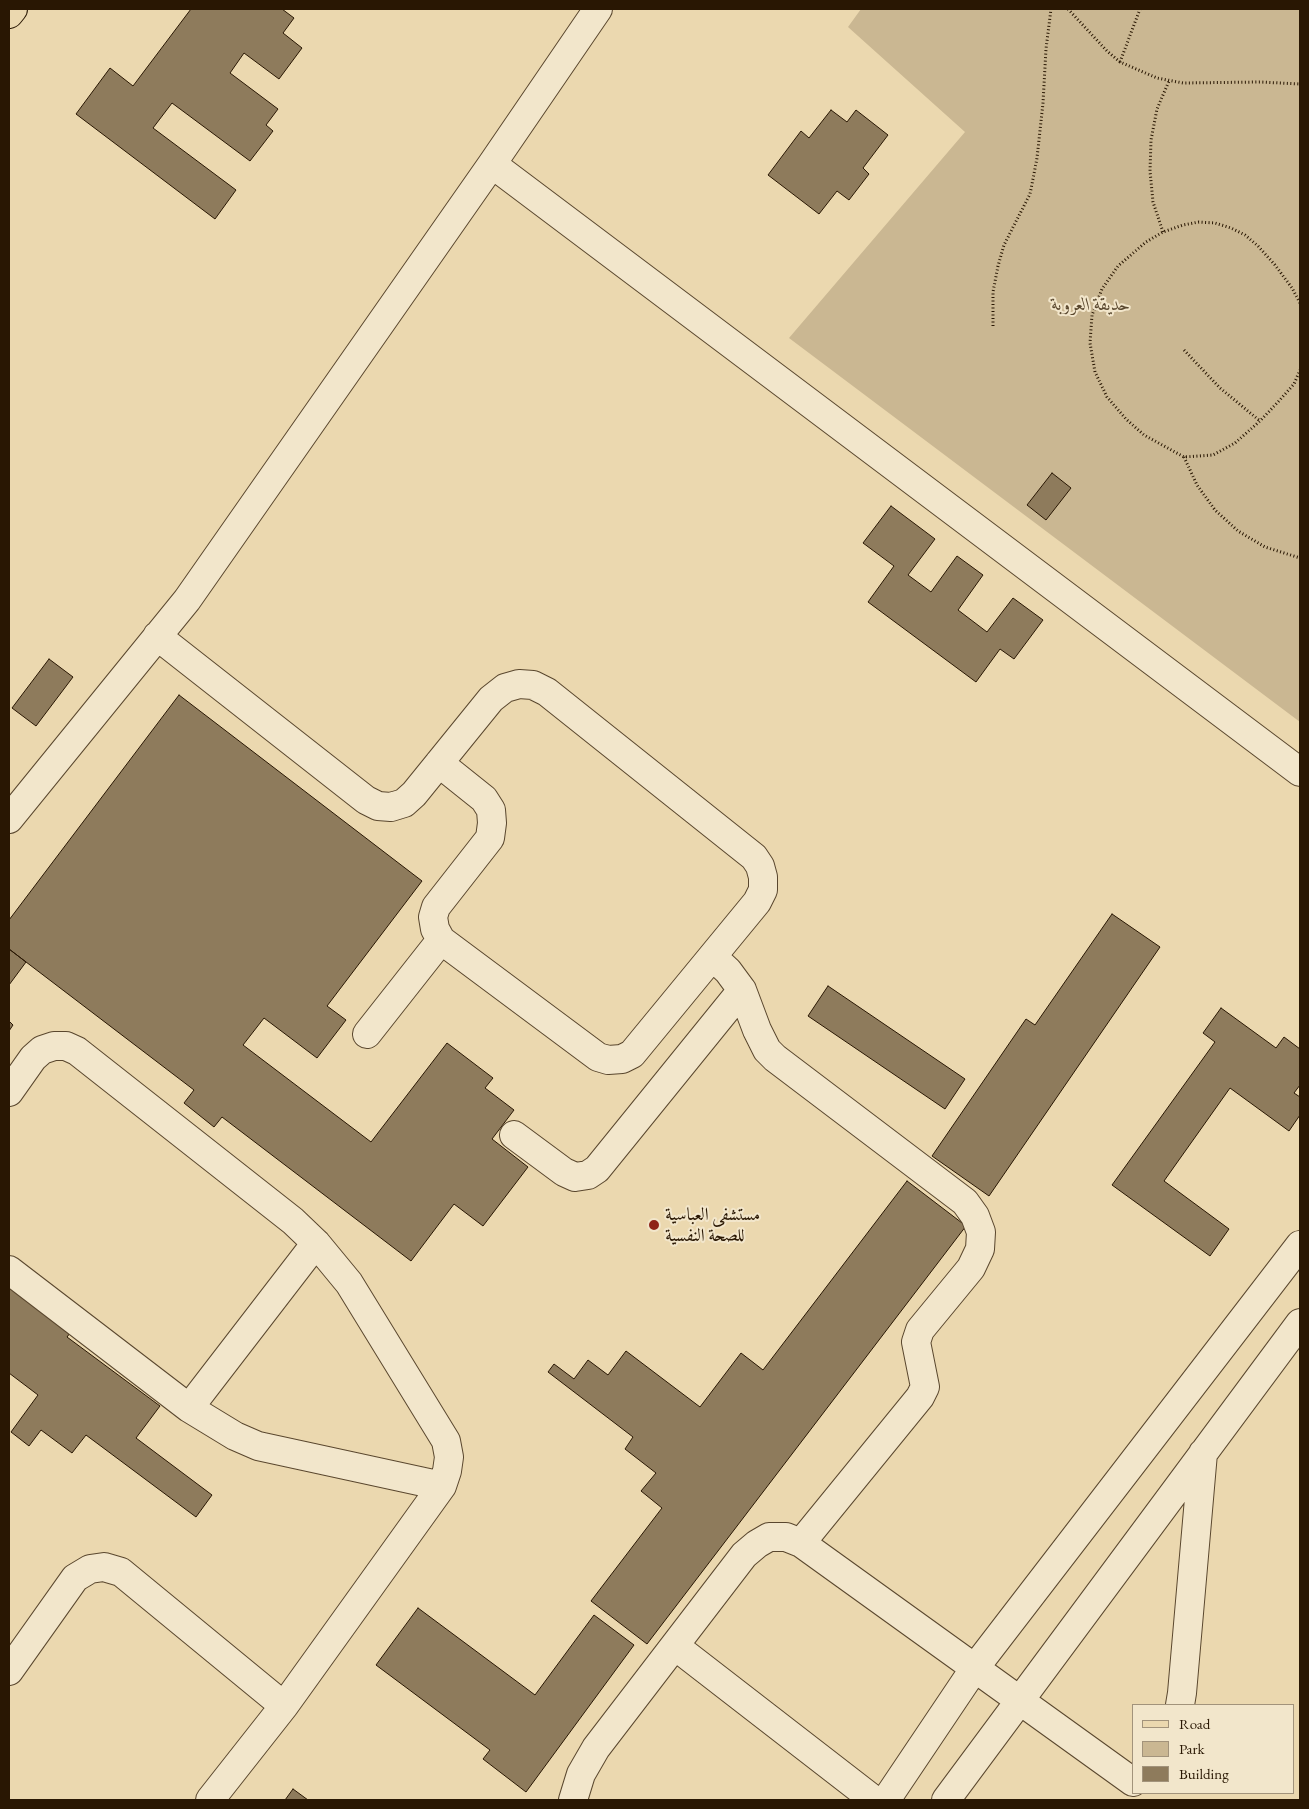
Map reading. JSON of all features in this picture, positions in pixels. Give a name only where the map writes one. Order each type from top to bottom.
[{"type":"main road","points":[[9,14],[13,9]]},
{"type":"lane","points":[[9,819],[187,600],[598,9]]},
{"type":"lane","points":[[492,164],[1300,772]]},
{"type":"lane","points":[[157,636],[366,800],[378,806],[391,807],[404,803],[414,794],[439,763],[491,699],[506,688],[519,684],[533,685],[547,692],[754,857],[760,866],[763,877],[763,890],[757,902],[632,1054],[622,1059],[608,1060],[598,1057],[441,940],[435,929],[433,917],[436,907],[490,838],[492,823],[491,810],[484,799],[439,763]]},
{"type":"lane","points":[[367,1034],[441,940]]},
{"type":"lane","points":[[713,956],[728,971],[742,990],[761,1040],[771,1054],[965,1202],[976,1216],[981,1232],[980,1249],[971,1268],[920,1330],[916,1342],[925,1387],[920,1397],[801,1543]]},
{"type":"lane","points":[[514,1135],[564,1172],[575,1177],[588,1175],[597,1168],[742,990]]},
{"type":"lane","points":[[9,1092],[33,1058],[42,1050],[54,1046],[66,1046],[77,1051],[293,1221],[333,1262],[359,1297],[446,1441],[449,1457],[447,1472],[442,1486],[284,1706],[210,1800]]},
{"type":"lane","points":[[189,1408],[316,1243]]},
{"type":"lane","points":[[886,1800],[974,1669],[1300,1245]]},
{"type":"lane","points":[[9,1270],[189,1408],[212,1423],[258,1446],[442,1486]]},
{"type":"lane","points":[[946,1800],[1300,1323]]},
{"type":"lane","points":[[1180,1704],[1203,1453]]},
{"type":"lane","points":[[573,1800],[582,1774],[596,1748],[744,1555],[769,1537],[786,1537],[801,1543],[1132,1781]]},
{"type":"lane","points":[[9,1671],[75,1578],[90,1569],[104,1567],[121,1572],[284,1706]]},
{"type":"lane","points":[[675,1646],[874,1800]]},
{"type":"path","points":[[994,326],[993,292],[998,266],[1004,245],[1030,194],[1043,103],[1046,49],[1052,9]]},
{"type":"path","points":[[1068,9],[1107,51],[1120,62],[1140,72],[1169,81],[1183,83],[1260,82],[1300,84]]},
{"type":"path","points":[[1120,62],[1140,9]]},
{"type":"path","points":[[1163,232],[1154,202],[1150,171],[1151,140],[1157,109],[1169,81]]},
{"type":"path","points":[[1300,304],[1292,288],[1275,265],[1245,235],[1216,223],[1199,222],[1183,225],[1163,232],[1135,250],[1118,266],[1102,289],[1092,315],[1090,344],[1095,372],[1107,397],[1126,419],[1144,435],[1184,456],[1213,454],[1224,450],[1250,431],[1294,384],[1300,370]]},
{"type":"path","points":[[1184,350],[1220,388],[1260,421]]},
{"type":"path","points":[[1184,456],[1197,484],[1215,510],[1238,531],[1265,547],[1300,558]]},
{"type":"green space","name":"حديقة العروبة","points":[[861,9],[1300,9],[1300,722],[789,338],[965,132],[848,27]]},
{"type":"building","points":[[191,9],[282,9],[294,18],[283,33],[302,48],[279,79],[244,53],[230,73],[278,109],[266,125],[273,131],[250,161],[172,103],[153,128],[236,190],[215,219],[76,114],[110,68],[133,86]]},
{"type":"building","points":[[831,110],[847,122],[856,110],[888,135],[863,168],[869,174],[849,200],[837,191],[819,214],[768,175],[801,131],[809,138]]},
{"type":"building","points":[[1052,473],[1071,488],[1046,520],[1027,505]]},
{"type":"building","points":[[891,506],[935,539],[908,575],[931,592],[957,556],[983,575],[958,610],[987,632],[1013,598],[1043,620],[1014,659],[1000,649],[976,682],[868,602],[894,566],[863,543]]},
{"type":"building","points":[[49,659],[73,677],[36,726],[12,708]]},
{"type":"building","points":[[179,695],[422,881],[327,1006],[346,1020],[317,1058],[264,1018],[243,1045],[371,1142],[447,1043],[493,1078],[485,1088],[514,1110],[492,1139],[528,1167],[483,1226],[454,1204],[411,1261],[222,1117],[214,1127],[184,1103],[194,1090],[9,949],[9,920]]},
{"type":"building","points":[[1112,914],[1160,947],[989,1196],[932,1156],[1026,1019],[1035,1025]]},
{"type":"building","points":[[9,949],[26,962],[9,985]]},
{"type":"building","points":[[828,986],[965,1079],[945,1109],[808,1016]]},
{"type":"building","points":[[1221,1008],[1276,1048],[1284,1037],[1300,1049],[1300,1085],[1294,1093],[1300,1097],[1300,1115],[1289,1131],[1230,1088],[1164,1181],[1229,1229],[1210,1256],[1112,1185],[1215,1042],[1203,1033]]},
{"type":"building","points":[[9,1021],[13,1025],[9,1031]]},
{"type":"building","points":[[907,1181],[966,1226],[647,1644],[591,1601],[662,1508],[641,1491],[656,1473],[625,1449],[633,1437],[548,1372],[554,1364],[574,1379],[588,1360],[608,1375],[626,1351],[700,1407],[741,1353],[763,1370]]},
{"type":"building","points":[[9,1273],[77,1324],[67,1337],[160,1406],[136,1438],[212,1495],[196,1517],[86,1435],[72,1453],[41,1430],[29,1446],[11,1432],[38,1395],[9,1373]]},
{"type":"building","points":[[418,1608],[535,1695],[594,1615],[634,1645],[526,1792],[483,1759],[490,1750],[376,1665]]},
{"type":"building","points":[[293,1789],[308,1800],[285,1800]]},
{"type":"place","name":"مستشفى العباسية للصحة النفسية","points":[[654,1225]]}]
